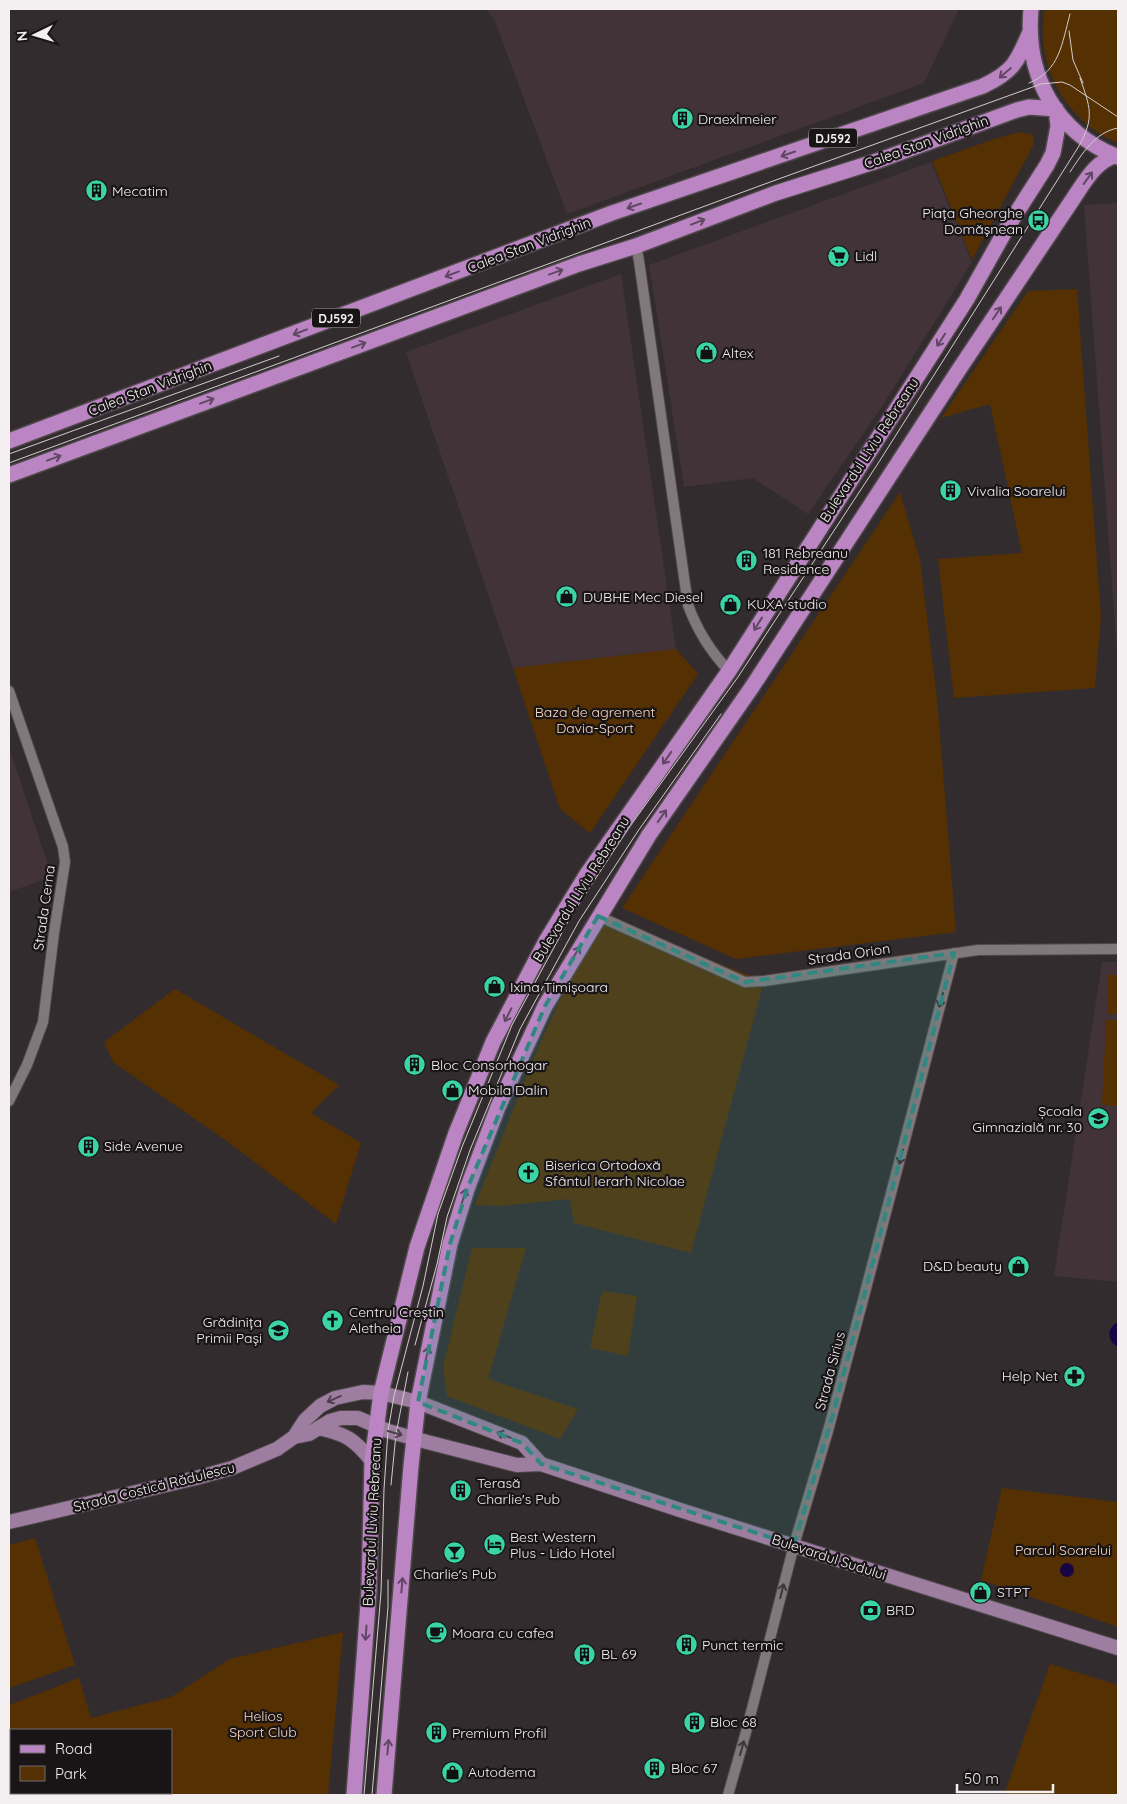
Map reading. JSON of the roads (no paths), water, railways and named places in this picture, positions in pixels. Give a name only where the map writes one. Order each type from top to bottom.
[{"type":"main road","name":"DJ592","points":[[1031,9],[1030,32],[1035,67],[1041,84],[1056,109],[1068,124],[1083,138],[1117,157]]},
{"type":"main road","name":"Calea Stan Vidrighin","points":[[9,441],[612,213],[983,86],[998,79],[1010,70],[1019,57],[1030,32]]},
{"type":"main road","name":"Calea Stan Vidrighin","points":[[9,475],[501,292],[636,246],[776,193],[877,161],[1017,110],[1029,107],[1056,109]]},
{"type":"main road","name":"Bulevardul Liviu Rebreanu","points":[[354,1795],[369,1590],[372,1461],[381,1393],[417,1248],[456,1133],[493,1042],[546,941],[587,874],[729,671],[967,299],[1008,226],[1047,165],[1056,141],[1058,126],[1056,109]]},
{"type":"main road","name":"Bulevardul Liviu Rebreanu","points":[[384,1795],[418,1402],[450,1244],[466,1189],[498,1107],[545,1006],[648,835],[752,687],[1073,199],[1091,173],[1103,161],[1117,157]]},
{"type":"street","points":[[636,246],[640,261],[688,605],[695,624],[708,645],[729,671]]},
{"type":"street","name":"Strada Cerna","points":[[9,691],[63,847],[65,862],[43,1022],[27,1065],[9,1101]]},
{"type":"street","name":"Strada Orion","points":[[598,916],[745,982],[764,981],[978,950],[1118,949]]},
{"type":"street","name":"Strada Sirius","points":[[728,1795],[794,1546],[863,1300],[954,953]]},
{"type":"street","name":"Strada Costică Rădulescu","points":[[294,1437],[305,1420],[320,1406],[335,1398],[363,1392],[381,1393]]},
{"type":"street","name":"Bulevardul Sudului","points":[[381,1393],[418,1402],[522,1443],[541,1464]]},
{"type":"street","name":"Strada Costică Rădulescu","points":[[9,1522],[232,1468],[276,1449],[294,1437],[309,1434],[330,1421],[342,1418],[358,1418],[376,1427]]},
{"type":"street","name":"Bulevardul Sudului","points":[[376,1427],[414,1439],[517,1465],[541,1464],[1118,1648]]},
{"type":"street","points":[[318,1428],[340,1433],[357,1444],[372,1461]]},
{"type":"tram line","points":[[1029,83],[1039,78],[1053,64],[1062,45],[1070,14]]},
{"type":"tram line","points":[[1069,31],[1073,60],[1083,83]]},
{"type":"tram line","points":[[364,1795],[381,1592],[388,1431],[394,1396],[423,1286],[438,1214],[462,1147],[512,1025],[571,916],[630,826],[738,677],[877,465],[1079,146],[1089,119],[1088,105],[1080,78]]},
{"type":"tram line","points":[[9,463],[1041,84],[1062,82],[1070,85],[1118,117]]},
{"type":"tram line","points":[[1070,172],[1084,151],[1096,139],[1102,134],[1118,128]]},
{"type":"tram line","points":[[9,454],[279,356]]},
{"type":"tram line","points":[[415,1345],[437,1264],[447,1217],[470,1150],[520,1029],[579,921],[638,831],[721,714]]},
{"type":"tram line","points":[[391,1485],[396,1434],[408,1372]]},
{"type":"tram line","points":[[372,1795],[388,1607],[388,1580]]},
{"type":"place","name":"Draexlmeier","points":[[682,119]]},
{"type":"place","name":"Mecatim","points":[[96,191]]},
{"type":"place","name":"Piața Gheorghe Domășnean","points":[[1039,221]]},
{"type":"place","name":"Lidl","points":[[839,256]]},
{"type":"place","name":"Altex","points":[[706,353]]},
{"type":"place","name":"Vivalia Soarelui","points":[[951,491]]},
{"type":"place","name":"181 Rebreanu Residence","points":[[747,561]]},
{"type":"place","name":"DUBHE Mec Diesel","points":[[567,597]]},
{"type":"place","name":"KUXA studio","points":[[731,604]]},
{"type":"place","name":"Ixina Timișoara","points":[[494,987]]},
{"type":"place","name":"Bloc Consorhogar","points":[[415,1065]]},
{"type":"place","name":"Mobila Dalin","points":[[452,1090]]},
{"type":"place","name":"Școala Gimnazială nr. 30","points":[[1098,1119]]},
{"type":"place","name":"Side Avenue","points":[[88,1146]]},
{"type":"place","name":"Biserica Ortodoxă Sfântul Ierarh Nicolae","points":[[529,1173]]},
{"type":"place","name":"D&D beauty","points":[[1018,1266]]},
{"type":"place","name":"Centrul Creștin Aletheia","points":[[333,1320]]},
{"type":"place","name":"Grădinița Primii Pași","points":[[278,1330]]},
{"type":"place","name":"Help Net","points":[[1074,1376]]},
{"type":"place","name":"Terasă Charlie's Pub","points":[[461,1491]]},
{"type":"place","name":"Best Western Plus - Lido Hotel","points":[[494,1545]]},
{"type":"place","name":"Charlie's Pub","points":[[455,1552]]},
{"type":"place","name":"STPT","points":[[981,1592]]},
{"type":"place","name":"BRD","points":[[870,1610]]},
{"type":"place","name":"Moara cu cafea","points":[[436,1633]]},
{"type":"place","name":"Punct termic","points":[[686,1645]]},
{"type":"place","name":"BL 69","points":[[585,1654]]},
{"type":"place","name":"Bloc 68","points":[[694,1722]]},
{"type":"place","name":"Premium Profil","points":[[436,1733]]},
{"type":"place","name":"Bloc 67","points":[[655,1768]]},
{"type":"place","name":"Autodema","points":[[452,1772]]},
{"type":"park label","name":"Baza de agrement Davia-Sport","points":[[595,720]]},
{"type":"park label","name":"Parcul Soarelui","points":[[1063,1550]]},
{"type":"park label","name":"Helios Sport Club","points":[[263,1724]]}]
